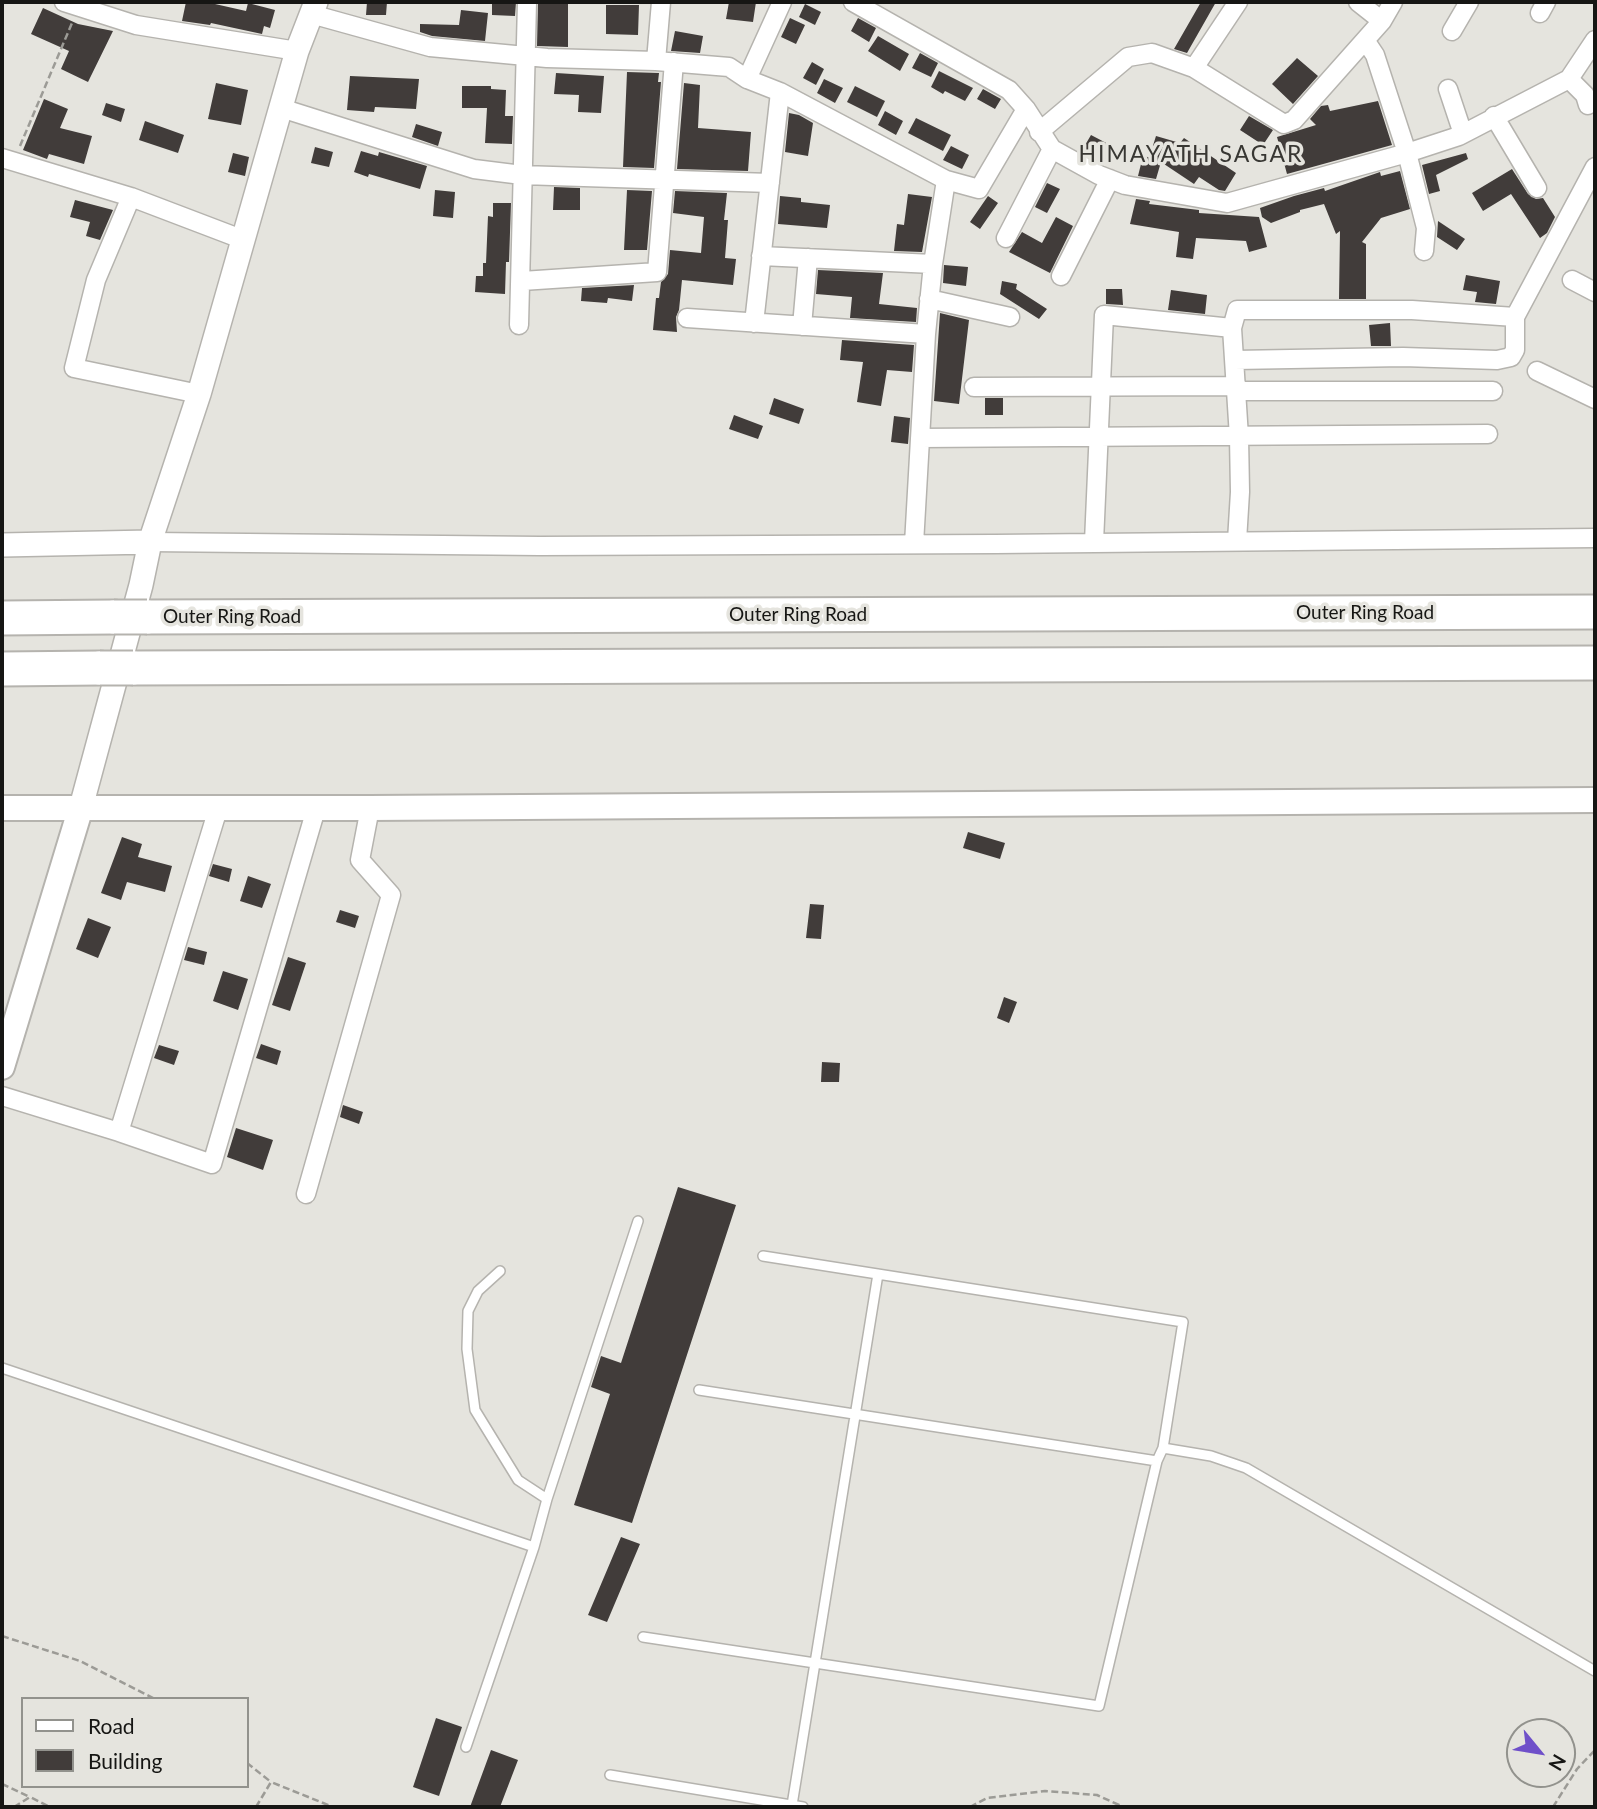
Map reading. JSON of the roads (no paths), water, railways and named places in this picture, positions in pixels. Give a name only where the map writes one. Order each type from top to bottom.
[{"type":"highway","name":"Outer Ring Road","points":[[2,618],[1595,612]]},
{"type":"highway","points":[[2,669],[1595,663]]},
{"type":"main road","points":[[2,808],[1595,800]]},
{"type":"main road","points":[[2,1067],[81,807]]},
{"type":"street","points":[[519,325],[527,2]]},
{"type":"street","points":[[522,281],[657,272],[666,180],[665,61],[661,2]]},
{"type":"street","points":[[747,79],[782,2]]},
{"type":"street","points":[[853,2],[1009,90],[1026,109],[1052,149],[1125,185],[1227,203],[1407,153],[1463,134],[1569,79],[1595,40]]},
{"type":"street","points":[[1194,68],[1238,2]]},
{"type":"street","points":[[1357,2],[1382,21]]},
{"type":"street","points":[[1040,132],[1128,57],[1153,53],[1194,68],[1284,124],[1294,120],[1382,21],[1393,2]]},
{"type":"street","points":[[1452,30],[1469,2]]},
{"type":"street","points":[[71,4],[136,25],[297,51]]},
{"type":"street","points":[[81,807],[150,542],[199,394],[297,51],[314,8],[430,47],[526,56],[665,61],[729,67],[747,79],[780,92],[946,180],[979,189],[1026,109]]},
{"type":"street","points":[[1365,40],[1378,62],[1407,153],[1426,228],[1424,251]]},
{"type":"street","points":[[1569,79],[1585,95],[1588,105]]},
{"type":"street","points":[[1448,89],[1463,134]]},
{"type":"street","points":[[754,323],[780,92]]},
{"type":"street","points":[[281,108],[474,169],[522,175],[770,183]]},
{"type":"street","points":[[1494,116],[1537,188]]},
{"type":"street","points":[[1006,238],[1052,149]]},
{"type":"street","points":[[8,159],[131,197],[244,240]]},
{"type":"street","points":[[1235,359],[1403,357],[1497,360],[1511,357],[1515,350],[1515,317],[1595,167]]},
{"type":"street","points":[[1061,276],[1110,179]]},
{"type":"street","points":[[914,544],[929,299],[946,180]]},
{"type":"street","points":[[131,197],[96,280],[74,368],[199,394]]},
{"type":"street","points":[[761,256],[933,264]]},
{"type":"street","points":[[802,326],[808,258]]},
{"type":"street","points":[[1572,280],[1595,292]]},
{"type":"street","points":[[929,299],[1010,317]]},
{"type":"street","points":[[1237,541],[1239,437],[1232,328],[1237,310],[1412,310],[1515,317]]},
{"type":"street","points":[[1094,542],[1104,315],[1232,328]]},
{"type":"street","points":[[687,318],[926,334]]},
{"type":"street","points":[[1537,371],[1595,398]]},
{"type":"street","points":[[974,387],[1493,391]]},
{"type":"street","points":[[920,438],[1488,434]]},
{"type":"street","points":[[2,545],[150,542],[540,546],[1595,538]]},
{"type":"street","points":[[2,1096],[212,1164],[316,808]]},
{"type":"street","points":[[306,1194],[391,895],[360,860],[370,808]]},
{"type":"street","points":[[119,1132],[218,809]]},
{"type":"lane","points":[[466,1747],[534,1547],[547,1499],[638,1221]]},
{"type":"lane","points":[[643,1637],[1099,1706],[1157,1461],[1163,1448],[1184,1322],[763,1256]]},
{"type":"lane","points":[[500,1271],[478,1291],[467,1311],[467,1349],[475,1410],[518,1480],[547,1499]]},
{"type":"lane","points":[[792,1805],[878,1274]]},
{"type":"lane","points":[[2,1368],[534,1547]]},
{"type":"lane","points":[[699,1390],[1157,1461]]},
{"type":"lane","points":[[1163,1448],[1211,1456],[1246,1468],[1595,1671]]},
{"type":"lane","points":[[610,1775],[803,1807]]},
{"type":"district","name":"HIMAYATH SAGAR","points":[[1191,155]]}]
